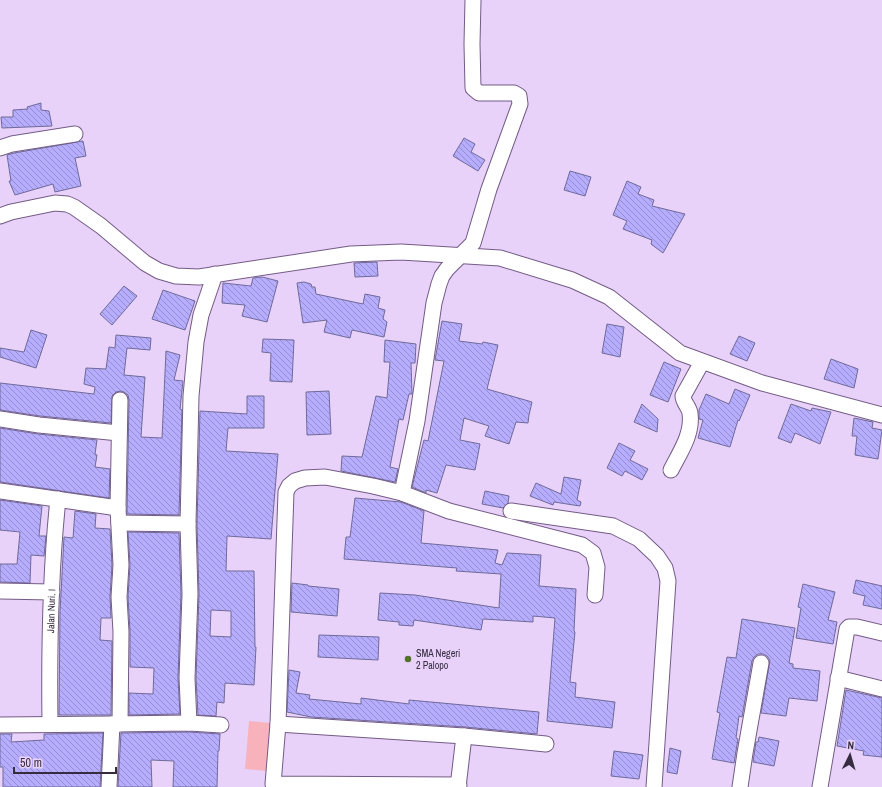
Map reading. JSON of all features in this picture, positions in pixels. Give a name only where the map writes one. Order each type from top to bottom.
[{"type":"street","points":[[402,493],[417,421],[434,303],[439,284],[447,269],[462,254],[475,237],[489,189],[520,104],[519,96],[514,93],[480,93],[473,88],[473,0]]},
{"type":"street","points":[[0,148],[12,144],[75,134]]},
{"type":"street","points":[[1,212],[55,203],[67,204],[74,207],[101,226],[146,264],[159,271],[176,276],[188,277],[215,274],[351,254],[401,252],[462,254],[500,258],[572,280],[609,297],[680,353],[762,383],[882,415]]},
{"type":"street","points":[[189,723],[187,678],[190,594],[188,524],[191,396],[201,316],[215,274]]},
{"type":"street","points":[[671,470],[688,437],[690,429],[690,411],[683,400],[683,396],[702,362]]},
{"type":"street","points":[[109,787],[116,724],[121,652],[119,597],[121,565],[118,508],[120,400]]},
{"type":"street","points":[[0,419],[119,432]]},
{"type":"street","points":[[464,736],[458,786],[273,786],[278,724],[286,492],[289,486],[295,481],[305,478],[325,477],[373,486],[402,493],[449,512],[582,545],[593,553],[597,567],[595,595]]},
{"type":"street","points":[[0,491],[118,508]]},
{"type":"street","name":"Jalan Nuri. I","points":[[50,724],[52,592],[54,536],[58,499]]},
{"type":"street","points":[[511,511],[613,526],[639,539],[657,556],[666,568],[668,581],[654,787]]},
{"type":"street","points":[[119,523],[188,524]]},
{"type":"street","points":[[0,591],[52,592]]},
{"type":"street","points":[[820,787],[847,629],[849,627],[857,627],[882,633]]},
{"type":"street","points":[[740,787],[761,663]]},
{"type":"street","points":[[838,678],[882,689]]},
{"type":"street","points":[[0,725],[189,723],[221,725]]},
{"type":"street","points":[[278,724],[464,736],[546,744]]},
{"type":"shaded area","points":[[249,721],[271,723],[267,771],[245,769]]},
{"type":"building","points":[[41,103],[41,110],[49,111],[52,126],[2,128],[1,117],[13,117],[13,110],[28,109],[27,107]]},
{"type":"building","points":[[464,138],[475,144],[471,152],[485,160],[478,171],[453,156]]},
{"type":"building","points":[[83,141],[86,156],[75,158],[81,186],[55,192],[53,184],[15,195],[9,181],[11,181],[7,155]]},
{"type":"building","points":[[570,171],[591,177],[585,196],[564,190]]},
{"type":"building","points":[[627,181],[641,187],[638,194],[654,200],[652,206],[685,214],[663,253],[651,244],[652,240],[623,229],[627,221],[613,215]]},
{"type":"building","points":[[377,262],[378,276],[355,277],[354,263]]},
{"type":"building","points":[[262,277],[278,281],[267,322],[242,316],[245,305],[222,303],[223,283],[251,286],[253,278]]},
{"type":"building","points":[[304,282],[311,284],[312,287],[315,287],[316,294],[363,304],[365,294],[380,297],[378,308],[385,310],[383,319],[387,322],[384,337],[352,330],[350,338],[324,332],[327,320],[303,323],[297,283]]},
{"type":"building","points":[[124,286],[137,296],[112,325],[100,314]]},
{"type":"building","points":[[163,290],[195,301],[185,330],[152,319]]},
{"type":"building","points":[[442,321],[462,324],[459,341],[482,344],[483,342],[498,345],[487,389],[532,402],[528,423],[516,422],[509,444],[485,436],[489,426],[464,418],[460,440],[480,444],[475,470],[446,465],[437,493],[426,490],[426,493],[412,487],[424,440],[428,441],[444,361],[435,360]]},
{"type":"building","points":[[607,324],[624,327],[620,357],[602,353]]},
{"type":"building","points":[[31,330],[47,335],[36,368],[0,357],[0,348],[24,352]]},
{"type":"building","points":[[116,335],[151,338],[150,350],[127,348],[124,375],[145,377],[141,437],[162,438],[166,351],[180,355],[174,380],[183,381],[180,409],[182,410],[179,515],[127,514],[129,400],[128,395],[124,392],[116,392],[112,396],[111,423],[40,416],[0,410],[0,383],[94,394],[95,387],[84,384],[86,368],[106,369],[109,347],[115,348]]},
{"type":"building","points":[[739,336],[755,343],[747,361],[730,354]]},
{"type":"building","points":[[263,339],[294,340],[292,382],[270,381],[271,353],[262,352]]},
{"type":"building","points":[[385,340],[416,344],[415,363],[411,363],[412,394],[409,394],[403,420],[399,419],[390,467],[398,469],[395,482],[341,471],[342,456],[362,457],[376,396],[387,398],[390,362],[384,362]]},
{"type":"building","points":[[831,359],[858,369],[854,388],[824,379]]},
{"type":"building","points":[[664,362],[681,369],[668,402],[650,395]]},
{"type":"building","points":[[735,389],[750,395],[739,421],[738,420],[730,447],[698,438],[703,420],[699,419],[699,410],[706,394],[729,404]]},
{"type":"building","points":[[329,391],[331,434],[307,435],[306,392]]},
{"type":"building","points":[[247,396],[264,396],[264,428],[228,428],[226,451],[278,454],[271,539],[227,536],[226,571],[254,571],[256,647],[254,685],[225,683],[224,703],[217,702],[216,716],[198,715],[196,678],[199,594],[197,524],[200,411],[247,414]],"holes":[[[211,610],[231,611],[231,637],[210,636]]]},
{"type":"building","points":[[642,404],[658,419],[657,432],[634,422]]},
{"type":"building","points":[[791,404],[811,411],[812,408],[831,412],[820,444],[795,433],[791,443],[778,438]]},
{"type":"building","points":[[854,418],[873,422],[872,428],[882,430],[878,459],[855,455],[857,436],[852,436]]},
{"type":"building","points":[[0,428],[38,434],[97,440],[95,467],[110,469],[109,498],[0,482]]},
{"type":"building","points":[[619,443],[635,451],[630,460],[648,469],[642,480],[625,471],[622,476],[607,468]]},
{"type":"building","points":[[564,477],[581,480],[577,500],[581,502],[580,506],[554,502],[553,505],[530,496],[536,483],[561,494]]},
{"type":"building","points":[[485,491],[509,496],[508,503],[503,508],[482,504]]},
{"type":"building","points":[[355,498],[401,502],[424,511],[421,543],[498,550],[495,563],[502,565],[507,553],[541,555],[539,586],[576,589],[575,632],[570,682],[576,683],[575,697],[615,702],[612,728],[547,721],[555,618],[533,616],[533,622],[483,619],[481,630],[414,620],[413,626],[399,625],[399,622],[378,620],[380,593],[415,595],[499,608],[501,574],[456,571],[457,568],[344,559],[346,537],[350,537]]},
{"type":"building","points":[[0,500],[42,506],[39,536],[46,536],[44,556],[31,555],[30,583],[0,582],[0,564],[17,564],[20,532],[0,530]]},
{"type":"building","points":[[75,511],[96,514],[95,528],[110,529],[112,565],[110,597],[111,618],[101,618],[100,640],[112,641],[111,715],[59,715],[60,612],[64,537],[73,538]]},
{"type":"building","points":[[128,532],[179,533],[181,594],[178,678],[180,714],[129,715],[129,693],[153,694],[154,668],[130,667],[128,597],[130,565]]},
{"type":"building","points":[[856,580],[882,586],[882,609],[863,605],[865,596],[853,593]]},
{"type":"building","points":[[292,583],[339,589],[337,616],[291,612]]},
{"type":"building","points":[[803,584],[835,592],[828,620],[837,622],[833,644],[796,638],[801,608],[798,607]]},
{"type":"building","points":[[742,619],[795,628],[789,663],[793,664],[793,668],[820,671],[817,701],[789,698],[786,716],[761,713],[770,660],[763,654],[758,654],[754,657],[742,717],[739,716],[736,738],[738,739],[734,763],[712,759],[720,713],[717,712],[727,657],[736,658]]},
{"type":"building","points":[[319,635],[379,637],[378,660],[318,657]]},
{"type":"building","points":[[289,670],[300,672],[296,693],[310,695],[309,699],[361,704],[361,698],[409,704],[409,700],[539,712],[537,734],[465,727],[311,717],[287,712]]},
{"type":"building","points":[[846,690],[882,698],[882,757],[863,755],[864,751],[837,746]]},
{"type":"building","points":[[189,732],[220,734],[217,787],[173,787],[174,761],[151,760],[152,787],[118,787],[121,733]]},
{"type":"building","points":[[103,733],[100,787],[3,787],[3,767],[0,767],[0,734],[12,734],[11,742],[44,740],[44,734]]},
{"type":"building","points":[[759,737],[779,741],[774,766],[753,762],[756,742],[758,742]]},
{"type":"building","points":[[670,748],[681,751],[677,774],[667,772]]},
{"type":"building","points":[[614,751],[643,755],[639,779],[611,776]]},
{"type":"place","name":"SMA Negeri 2 Palopo","points":[[408,659]]}]
